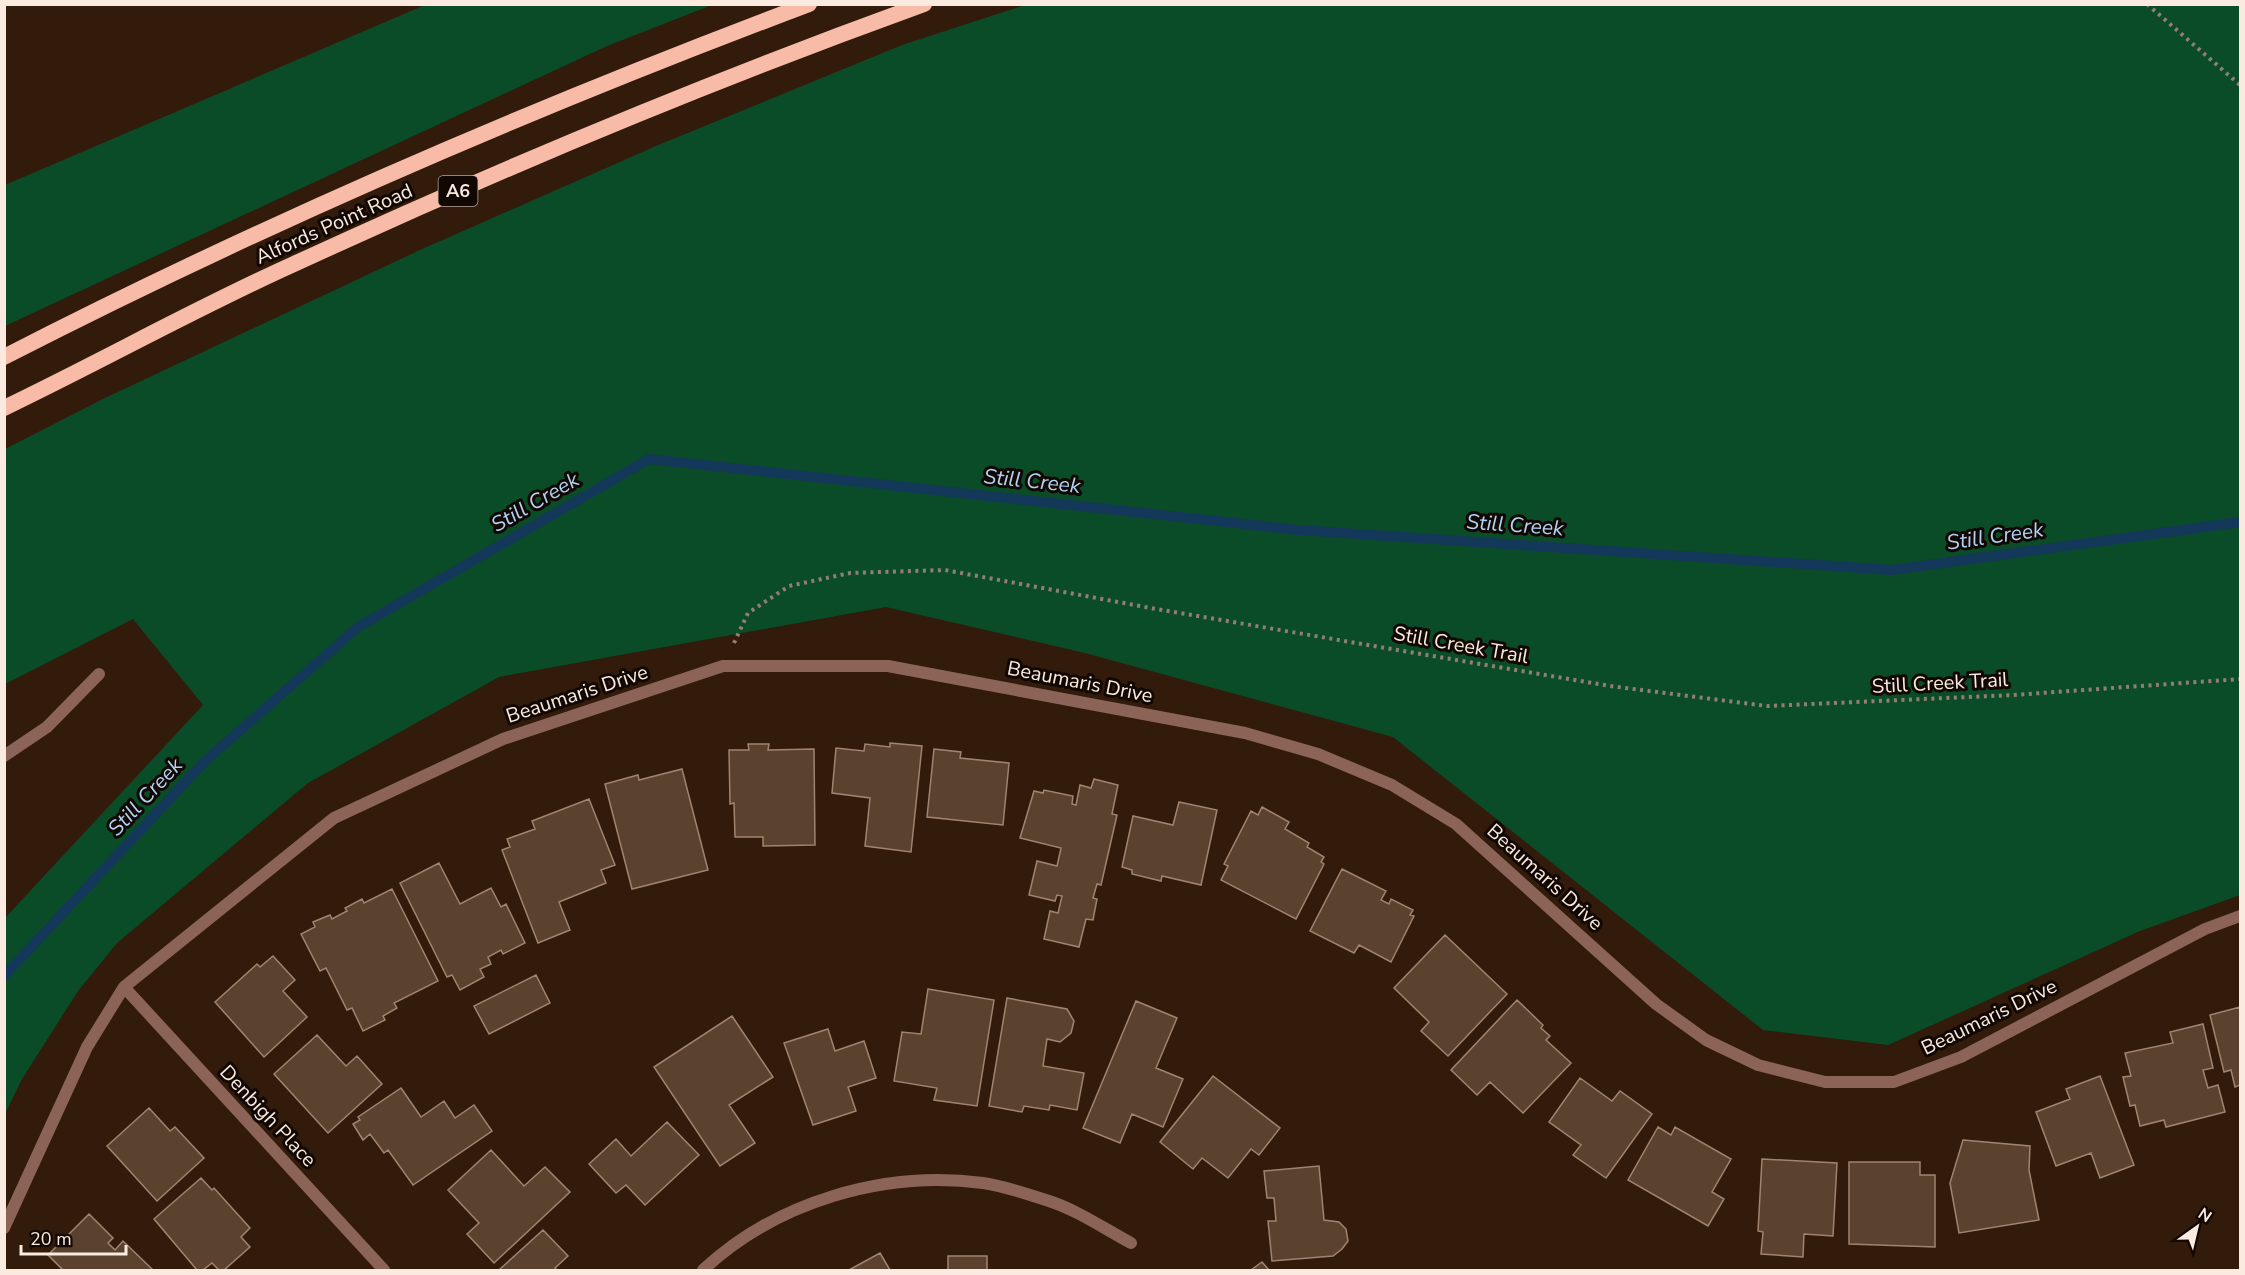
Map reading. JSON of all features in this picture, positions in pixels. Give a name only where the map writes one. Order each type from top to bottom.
[{"type":"highway","name":"Alfords Point Road","points":[[4,357],[363,184],[665,59],[809,4]]},
{"type":"highway","name":"Alfords Point Road","points":[[4,408],[291,265],[508,169],[802,48],[924,4]]},
{"type":"street","name":"Beaumaris Drive","points":[[4,1228],[87,1047],[124,987],[334,818],[503,739],[723,666],[888,666],[1245,733],[1318,754],[1392,785],[1456,824],[1656,1004],[1706,1040],[1758,1065],[1825,1082],[1894,1082],[1961,1057],[2205,929],[2241,916]]},
{"type":"street","points":[[4,756],[47,727],[99,674]]},
{"type":"street","name":"Denbigh Place","points":[[124,987],[384,1270]]},
{"type":"street","points":[[703,1270],[723,1251],[780,1216],[847,1191],[909,1181],[983,1183],[1052,1202],[1131,1243]]},
{"type":"path","points":[[2147,4],[2241,85]]},
{"type":"path","name":"Still Creek Trail","points":[[723,666],[748,613],[789,586],[850,573],[945,570],[1156,609],[1610,686],[1767,706],[2013,695],[2241,679]]},
{"type":"green space","points":[[425,5],[712,5],[607,46],[5,326],[5,185]]},
{"type":"green space","points":[[1025,5],[2240,5],[2240,895],[2140,931],[1888,1045],[1763,1030],[1393,737],[1085,653],[886,607],[499,677],[308,783],[117,943],[78,991],[22,1079],[5,1114],[5,918],[203,705],[133,619],[5,684],[5,449],[105,398],[420,250],[656,146],[902,45]]},
{"type":"building","points":[[890,743],[922,746],[911,852],[865,846],[870,798],[832,793],[836,748],[864,751],[865,744],[890,747]]},
{"type":"building","points":[[748,744],[769,744],[768,750],[814,749],[815,845],[763,846],[763,837],[735,837],[734,803],[730,804],[729,750],[749,750]]},
{"type":"building","points":[[934,749],[961,752],[960,758],[1009,763],[1003,825],[927,817]]},
{"type":"building","points":[[682,769],[708,870],[632,889],[605,784],[638,775],[639,780]]},
{"type":"building","points":[[1094,779],[1118,785],[1112,814],[1117,815],[1101,885],[1097,884],[1093,898],[1097,899],[1093,920],[1086,919],[1079,947],[1044,939],[1050,911],[1058,913],[1062,896],[1057,895],[1055,901],[1029,895],[1037,861],[1057,866],[1061,848],[1020,838],[1034,791],[1043,793],[1044,790],[1073,796],[1072,804],[1076,805],[1080,785],[1091,788]]},
{"type":"building","points":[[589,799],[615,865],[601,870],[606,883],[559,902],[570,930],[538,943],[502,850],[510,847],[507,839],[535,829],[532,821]]},
{"type":"building","points":[[1179,802],[1217,810],[1201,885],[1162,876],[1161,881],[1132,874],[1132,870],[1122,867],[1133,816],[1173,825]]},
{"type":"building","points":[[1262,807],[1289,822],[1285,829],[1309,843],[1307,847],[1324,857],[1321,862],[1324,864],[1296,919],[1221,880],[1228,866],[1224,864],[1251,811],[1258,815]]},
{"type":"building","points":[[439,863],[460,904],[491,888],[501,907],[506,904],[525,943],[503,954],[501,950],[488,957],[491,964],[480,969],[484,977],[460,990],[452,975],[447,977],[400,883]]},
{"type":"building","points":[[1342,869],[1386,891],[1381,900],[1389,904],[1391,899],[1413,910],[1410,915],[1414,916],[1391,962],[1359,945],[1354,953],[1310,931]]},
{"type":"building","points":[[392,889],[438,981],[394,1003],[397,1008],[383,1016],[385,1020],[363,1031],[352,1008],[347,1010],[326,968],[320,971],[301,934],[315,927],[313,922],[330,915],[332,919],[347,911],[345,908],[362,899],[364,903]]},
{"type":"building","points":[[1445,935],[1507,994],[1448,1056],[1421,1031],[1429,1022],[1394,988]]},
{"type":"building","points":[[273,956],[295,980],[283,991],[307,1017],[264,1057],[215,1002],[257,964],[260,967]]},
{"type":"building","points":[[536,975],[550,1003],[489,1034],[474,1006]]},
{"type":"building","points":[[928,989],[994,1000],[977,1106],[934,1100],[937,1088],[894,1081],[902,1032],[921,1034]]},
{"type":"building","points":[[1007,998],[1067,1009],[1074,1021],[1071,1033],[1060,1042],[1047,1039],[1043,1066],[1084,1073],[1077,1110],[1050,1105],[1049,1110],[1024,1106],[1022,1112],[989,1106]]},
{"type":"building","points":[[1517,1000],[1543,1025],[1541,1028],[1550,1036],[1546,1040],[1571,1063],[1523,1113],[1490,1082],[1477,1095],[1451,1070]]},
{"type":"building","points":[[1136,1001],[1177,1018],[1156,1068],[1183,1079],[1163,1127],[1132,1114],[1120,1143],[1083,1128]]},
{"type":"building","points":[[2240,1007],[2240,1085],[2235,1087],[2231,1070],[2224,1072],[2210,1015]]},
{"type":"building","points":[[732,1016],[773,1077],[729,1105],[755,1143],[720,1166],[654,1067]]},
{"type":"building","points":[[2203,1024],[2213,1068],[2203,1070],[2208,1088],[2218,1085],[2225,1112],[2166,1127],[2164,1120],[2140,1126],[2135,1105],[2130,1106],[2123,1077],[2131,1076],[2125,1053],[2173,1043],[2170,1032]]},
{"type":"building","points":[[828,1029],[835,1051],[864,1041],[876,1078],[848,1087],[856,1111],[813,1125],[784,1043]]},
{"type":"building","points":[[317,1035],[346,1066],[357,1056],[382,1084],[328,1133],[274,1074]]},
{"type":"building","points":[[1213,1076],[1280,1128],[1259,1155],[1251,1149],[1228,1178],[1202,1158],[1193,1169],[1160,1142]]},
{"type":"building","points":[[2100,1076],[2134,1165],[2100,1178],[2091,1153],[2056,1166],[2036,1112],[2070,1099],[2066,1089]]},
{"type":"building","points":[[1580,1078],[1612,1101],[1620,1091],[1652,1114],[1606,1178],[1573,1155],[1581,1145],[1549,1122]]},
{"type":"building","points":[[401,1088],[421,1117],[444,1101],[455,1118],[474,1105],[492,1131],[413,1185],[388,1150],[384,1153],[370,1134],[363,1140],[353,1124],[360,1120],[358,1117]]},
{"type":"building","points":[[149,1108],[170,1131],[175,1127],[204,1158],[157,1201],[107,1146]]},
{"type":"building","points":[[667,1122],[699,1155],[645,1205],[626,1185],[616,1193],[589,1164],[616,1139],[631,1156]]},
{"type":"building","points":[[1658,1127],[1671,1135],[1675,1127],[1731,1159],[1712,1192],[1724,1199],[1708,1226],[1628,1180]]},
{"type":"building","points":[[1963,1140],[2030,1146],[2029,1170],[2039,1220],[1959,1233],[1950,1183]]},
{"type":"building","points":[[491,1150],[524,1186],[545,1167],[570,1192],[494,1263],[467,1234],[479,1223],[448,1190]]},
{"type":"building","points":[[1762,1159],[1837,1163],[1833,1236],[1804,1234],[1803,1257],[1761,1254],[1763,1232],[1758,1231]]},
{"type":"building","points":[[1849,1162],[1920,1162],[1920,1175],[1935,1175],[1935,1247],[1849,1244]]},
{"type":"building","points":[[1319,1166],[1324,1220],[1339,1222],[1346,1229],[1348,1241],[1333,1256],[1272,1261],[1268,1221],[1276,1221],[1274,1198],[1267,1198],[1264,1171]]},
{"type":"building","points":[[201,1178],[212,1190],[214,1188],[250,1228],[241,1237],[250,1247],[224,1270],[219,1270],[212,1263],[203,1270],[197,1270],[154,1219]]},
{"type":"building","points":[[89,1214],[113,1238],[108,1243],[115,1250],[123,1241],[153,1270],[63,1270],[48,1255]]},
{"type":"building","points":[[543,1230],[568,1256],[555,1268],[557,1270],[499,1270]]},
{"type":"building","points":[[880,1253],[890,1270],[849,1270]]},
{"type":"building","points":[[948,1256],[987,1256],[987,1270],[948,1270]]},
{"type":"building","points":[[1262,1262],[1269,1270],[1251,1270]]},
{"type":"waterway","name":"Still Creek","points":[[4,976],[205,761],[358,627],[649,459],[1299,530],[1892,570],[2240,522]]}]
